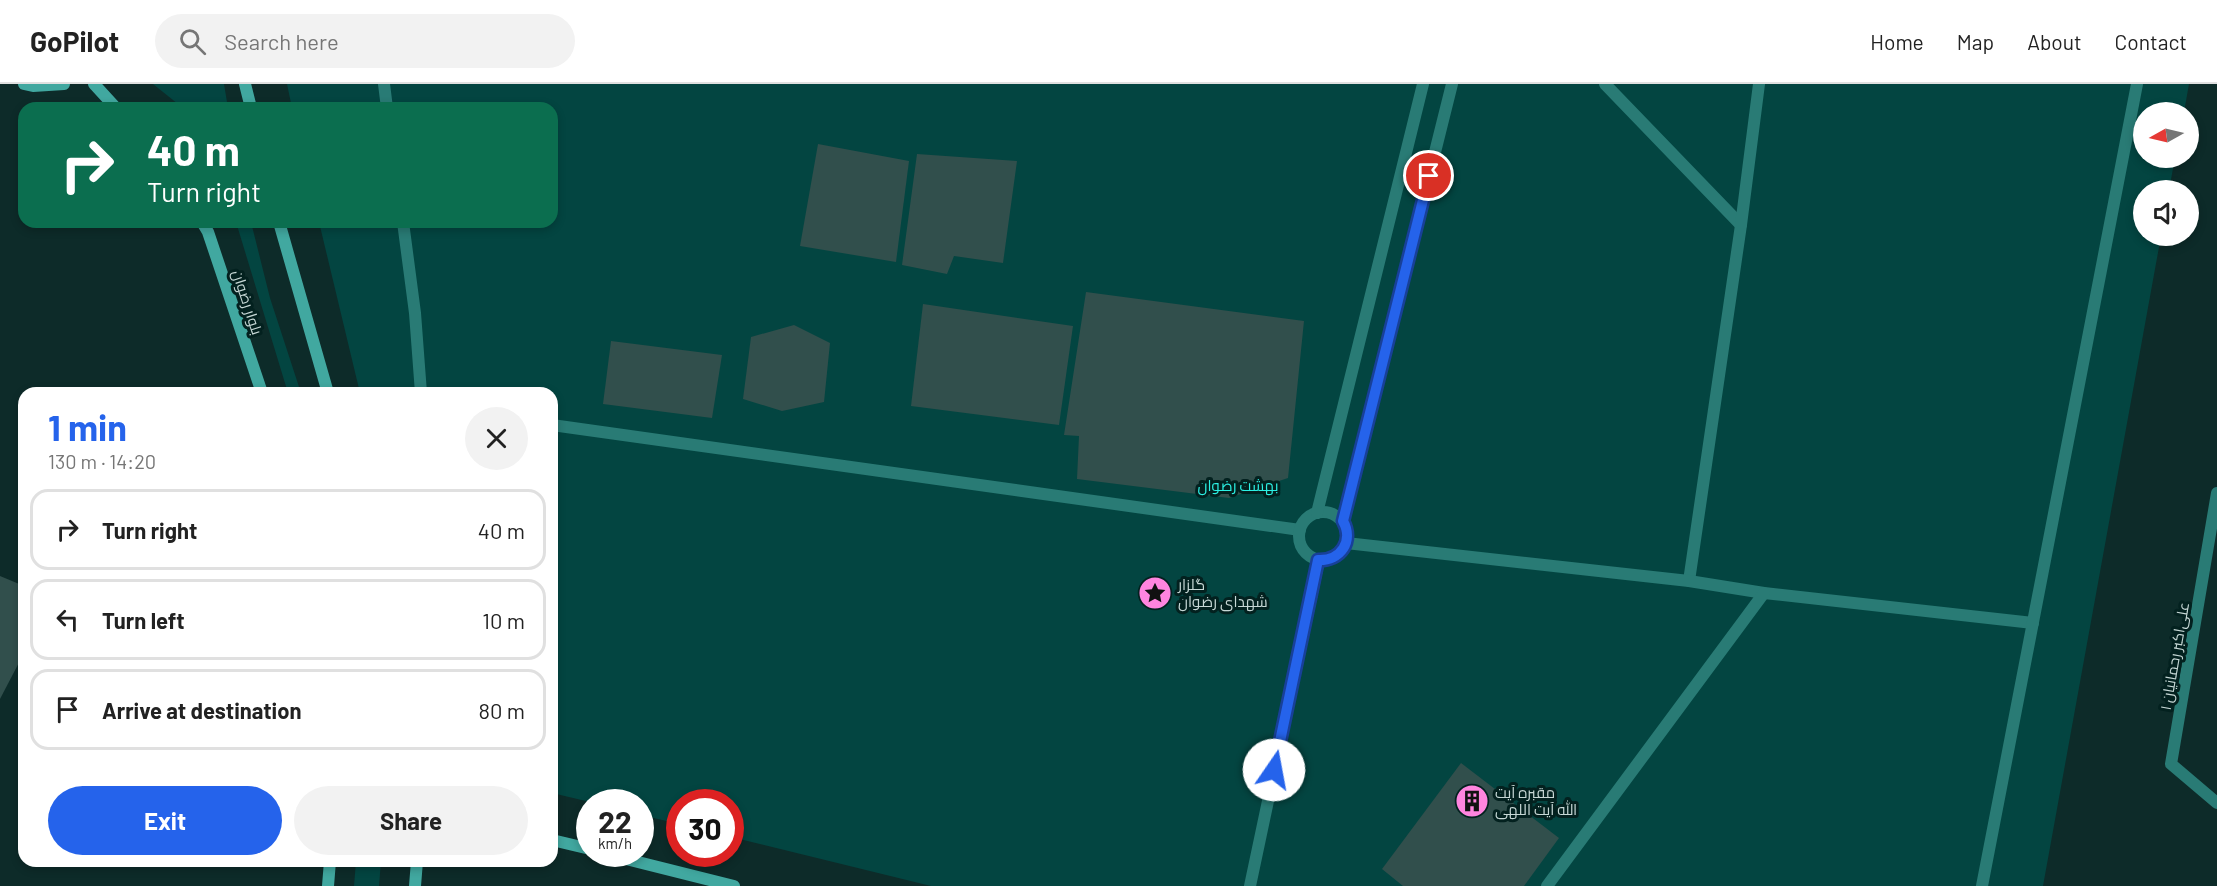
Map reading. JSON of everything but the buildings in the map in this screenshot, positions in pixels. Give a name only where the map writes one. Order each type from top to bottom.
[{"type":"main road","points":[[24,84],[33,86],[64,84]]},
{"type":"main road","points":[[94,84],[110,102]]},
{"type":"main road","points":[[245,84],[250,102]]},
{"type":"main road","name":"بلوار رضوان","points":[[206,228],[260,387]]},
{"type":"main road","points":[[281,228],[325,387]]},
{"type":"main road","points":[[558,841],[576,846]]},
{"type":"main road","points":[[654,866],[734,886]]},
{"type":"main road","points":[[328,886],[330,867]]},
{"type":"main road","points":[[415,886],[417,867]]},
{"type":"street","points":[[384,84],[386,102]]},
{"type":"street","points":[[1317,513],[1424,84]]},
{"type":"street","points":[[1343,521],[1452,84]]},
{"type":"street","points":[[1605,84],[1742,225]]},
{"type":"street","points":[[1689,580],[1742,225],[1759,84]]},
{"type":"street","points":[[1982,886],[2137,84]]},
{"type":"street","points":[[404,228],[415,313],[421,387]]},
{"type":"street","points":[[558,426],[1300,530]]},
{"type":"street","name":"علی‌اکبر رحمانیان ۱","points":[[2217,493],[2171,764],[2217,803]]},
{"type":"street","points":[[1330,512],[1343,521],[1346,528],[1346,543],[1337,556],[1330,560],[1318,560],[1307,554],[1302,547],[1300,530],[1308,518],[1317,513],[1330,512]]},
{"type":"street","points":[[1346,543],[1689,580],[1764,593],[2033,623]]},
{"type":"street","points":[[1250,886],[1318,560]]},
{"type":"street","points":[[1547,886],[1764,593]]},
{"type":"green space","points":[[153,84],[224,84],[227,102],[176,102]]},
{"type":"green space","name":"بهشت رضوان","points":[[287,84],[2189,84],[2186,102],[2133,102],[2133,168],[2173,168],[2171,180],[2133,180],[2133,246],[2159,246],[2043,886],[931,886],[744,840],[744,789],[666,789],[666,821],[654,818],[654,789],[576,789],[576,799],[558,794],[558,387],[359,387],[320,228],[558,228],[558,102],[291,102]]},
{"type":"green space","points":[[238,228],[252,228],[270,298],[299,387],[286,387]]},
{"type":"green space","points":[[356,867],[381,867],[379,886],[354,886]]},
{"type":"place","name":"گلزار شهدای رضوان","points":[[1155,593]]},
{"type":"place","name":"مقبره آیت الله آیت اللهی","points":[[1472,801]]},
{"type":"route","points":[[1274,770],[1318,560],[1330,560],[1337,556],[1346,543],[1346,528],[1343,521],[1429,176]]}]
